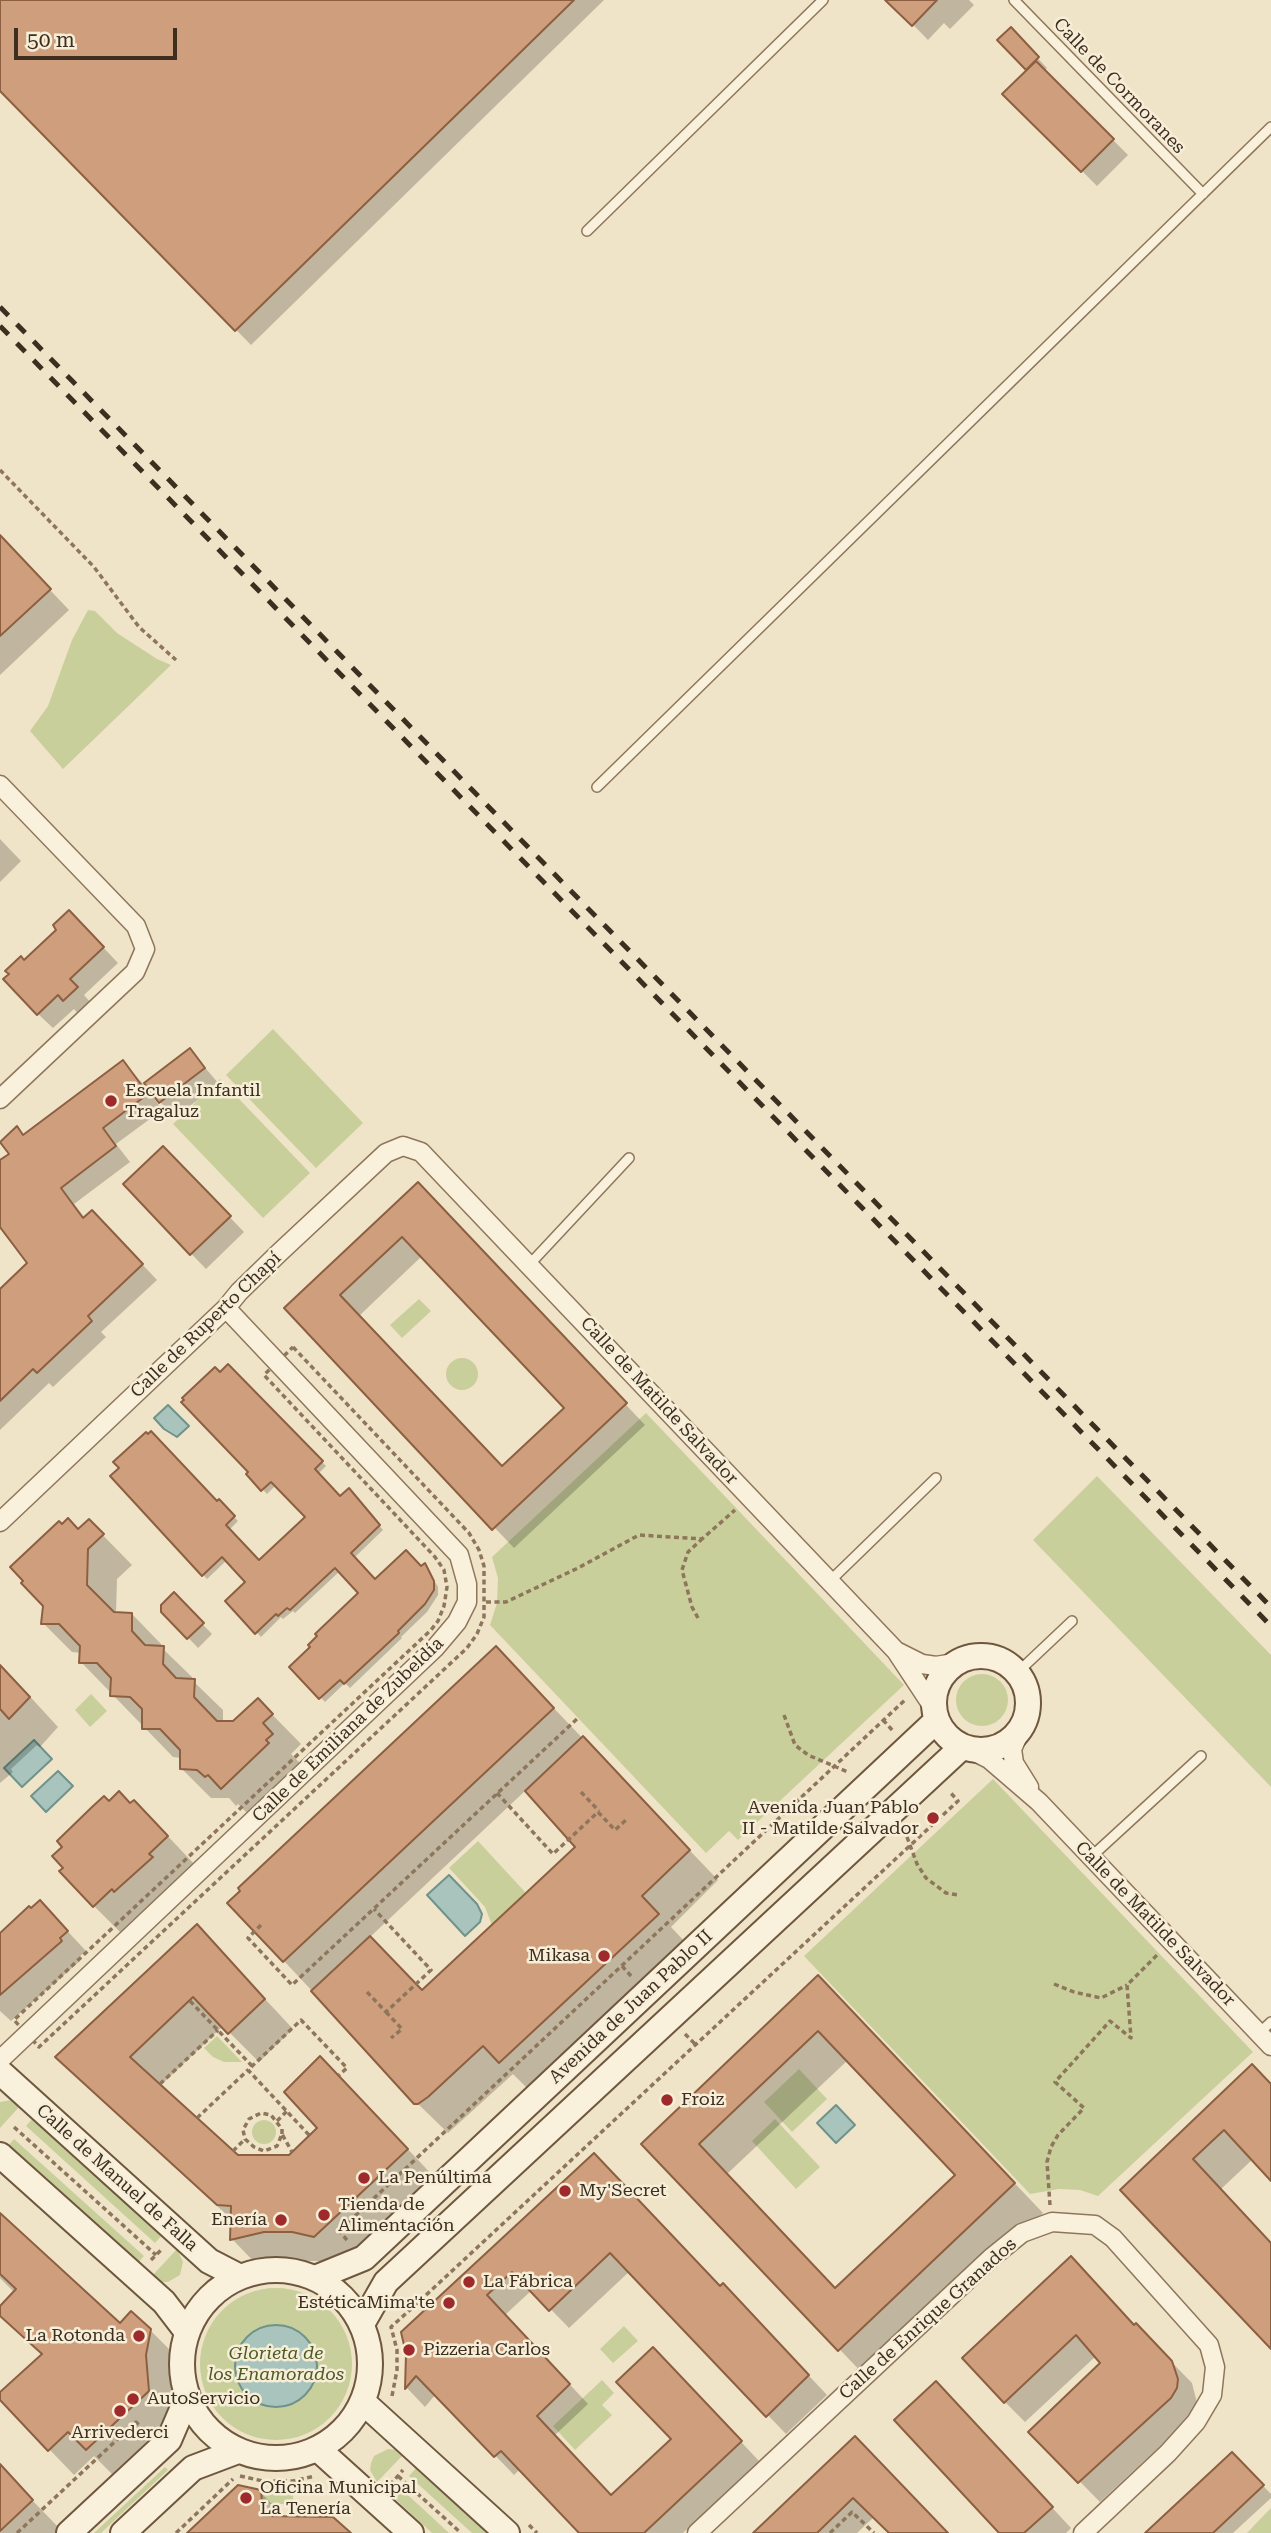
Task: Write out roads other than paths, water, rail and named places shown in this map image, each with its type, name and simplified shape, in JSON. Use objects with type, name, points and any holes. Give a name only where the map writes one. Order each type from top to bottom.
[{"type":"street","points":[[0,785],[136,926],[145,949],[135,972],[0,1099]]},
{"type":"street","name":"Calle de Ruperto Chapí","points":[[0,1522],[386,1153],[403,1146],[421,1152]]},
{"type":"street","name":"Calle de Matilde Salvador","points":[[421,1152],[896,1651],[935,1714]]},
{"type":"street","name":"Calle de Emiliana de Zubeldía","points":[[0,2060],[435,1648],[457,1622],[467,1602],[466,1576],[459,1555],[226,1308]]},
{"type":"street","name":"Calle de Matilde Salvador","points":[[896,1651],[922,1664],[936,1667],[954,1663]]},
{"type":"street","points":[[993,1657],[1006,1662],[1018,1672],[1028,1699],[1027,1714],[1021,1729],[1012,1740],[985,1751],[966,1749],[947,1737],[935,1714],[938,1682],[954,1663],[967,1658],[993,1657]]},
{"type":"street","name":"Avenida de Juan Pablo II","points":[[315,2278],[364,2258],[872,1781],[935,1714]]},
{"type":"street","name":"Calle de Matilde Salvador","points":[[1021,1729],[1012,1749],[1014,1763],[1039,1802]]},
{"type":"street","name":"Calle de Matilde Salvador","points":[[966,1749],[989,1759],[1039,1802],[1171,1941],[1267,2034]]},
{"type":"street","name":"Avenida de Juan Pablo II","points":[[362,2324],[386,2282],[896,1808],[966,1749]]},
{"type":"street","name":"Calle de Manuel de Falla","points":[[0,2072],[209,2261],[240,2277]]},
{"type":"street","points":[[0,2155],[164,2302],[187,2332]]},
{"type":"street","name":"Calle de Enrique Granados","points":[[697,2533],[991,2258],[1023,2233],[1052,2222],[1096,2225],[1112,2238],[1209,2345],[1215,2367],[1212,2395],[1196,2422],[1168,2453],[1083,2533]]},
{"type":"street","points":[[265,2270],[289,2270],[315,2278],[333,2288],[351,2306],[362,2324],[369,2346],[370,2370],[363,2402],[338,2435],[318,2449],[290,2457],[262,2457],[238,2451],[216,2438],[198,2417],[187,2398],[182,2376],[182,2354],[187,2332],[198,2310],[217,2290],[240,2277],[265,2270]]},
{"type":"street","points":[[69,2533],[169,2440],[187,2398]]},
{"type":"street","points":[[363,2402],[517,2528]]},
{"type":"street","points":[[318,2449],[411,2533]]},
{"type":"street","points":[[123,2533],[193,2468],[238,2451]]},
{"type":"lane","points":[[587,231],[822,0]]},
{"type":"lane","name":"Calle de Cormoranes","points":[[1014,0],[1203,194]]},
{"type":"lane","points":[[597,787],[1271,127]]},
{"type":"lane","points":[[529,1265],[629,1158]]},
{"type":"lane","points":[[830,1581],[936,1478]]},
{"type":"lane","points":[[1018,1672],[1072,1621]]},
{"type":"lane","points":[[1091,1857],[1201,1756]]},
{"type":"water","points":[[168,1405],[189,1426],[177,1437],[164,1429],[154,1418]]},
{"type":"water","points":[[34,1740],[52,1759],[22,1787],[4,1768]]},
{"type":"water","points":[[58,1771],[73,1786],[46,1812],[31,1796]]},
{"type":"water","points":[[449,1875],[477,1904],[482,1914],[480,1922],[465,1936],[427,1895]]},
{"type":"water","points":[[836,2105],[855,2125],[836,2143],[817,2123]]},
{"type":"water","points":[[276,2325],[292,2328],[305,2337],[314,2350],[317,2366],[314,2382],[305,2395],[292,2404],[276,2407],[260,2404],[247,2395],[238,2382],[235,2366],[238,2350],[247,2337],[260,2328]]},
{"type":"railway","points":[[0,307],[1271,1607]]},
{"type":"railway","points":[[0,326],[1271,1626]]},
{"type":"place","name":"Escuela Infantil Tragaluz","points":[[111,1101]]},
{"type":"place","name":"Avenida Juan Pablo II - Matilde Salvador","points":[[933,1818]]},
{"type":"place","name":"Mikasa","points":[[604,1956]]},
{"type":"place","name":"Froiz","points":[[667,2100]]},
{"type":"place","name":"La Penúltima","points":[[364,2178]]},
{"type":"place","name":"My'Secret","points":[[565,2191]]},
{"type":"place","name":"Tienda de Alimentación","points":[[324,2215]]},
{"type":"place","name":"Enería","points":[[281,2220]]},
{"type":"place","name":"La Fábrica","points":[[469,2282]]},
{"type":"place","name":"EstéticaMima'te","points":[[449,2303]]},
{"type":"place","name":"La Rotonda","points":[[139,2336]]},
{"type":"place","name":"Pizzeria Carlos","points":[[409,2350]]},
{"type":"place","name":"AutoServicio","points":[[133,2399]]},
{"type":"place","name":"Arrivederci","points":[[120,2411]]},
{"type":"place","name":"Oficina Municipal La Tenería","points":[[246,2498]]},
{"type":"park label","name":"Glorieta de los Enamorados","points":[[276,2364]]}]
